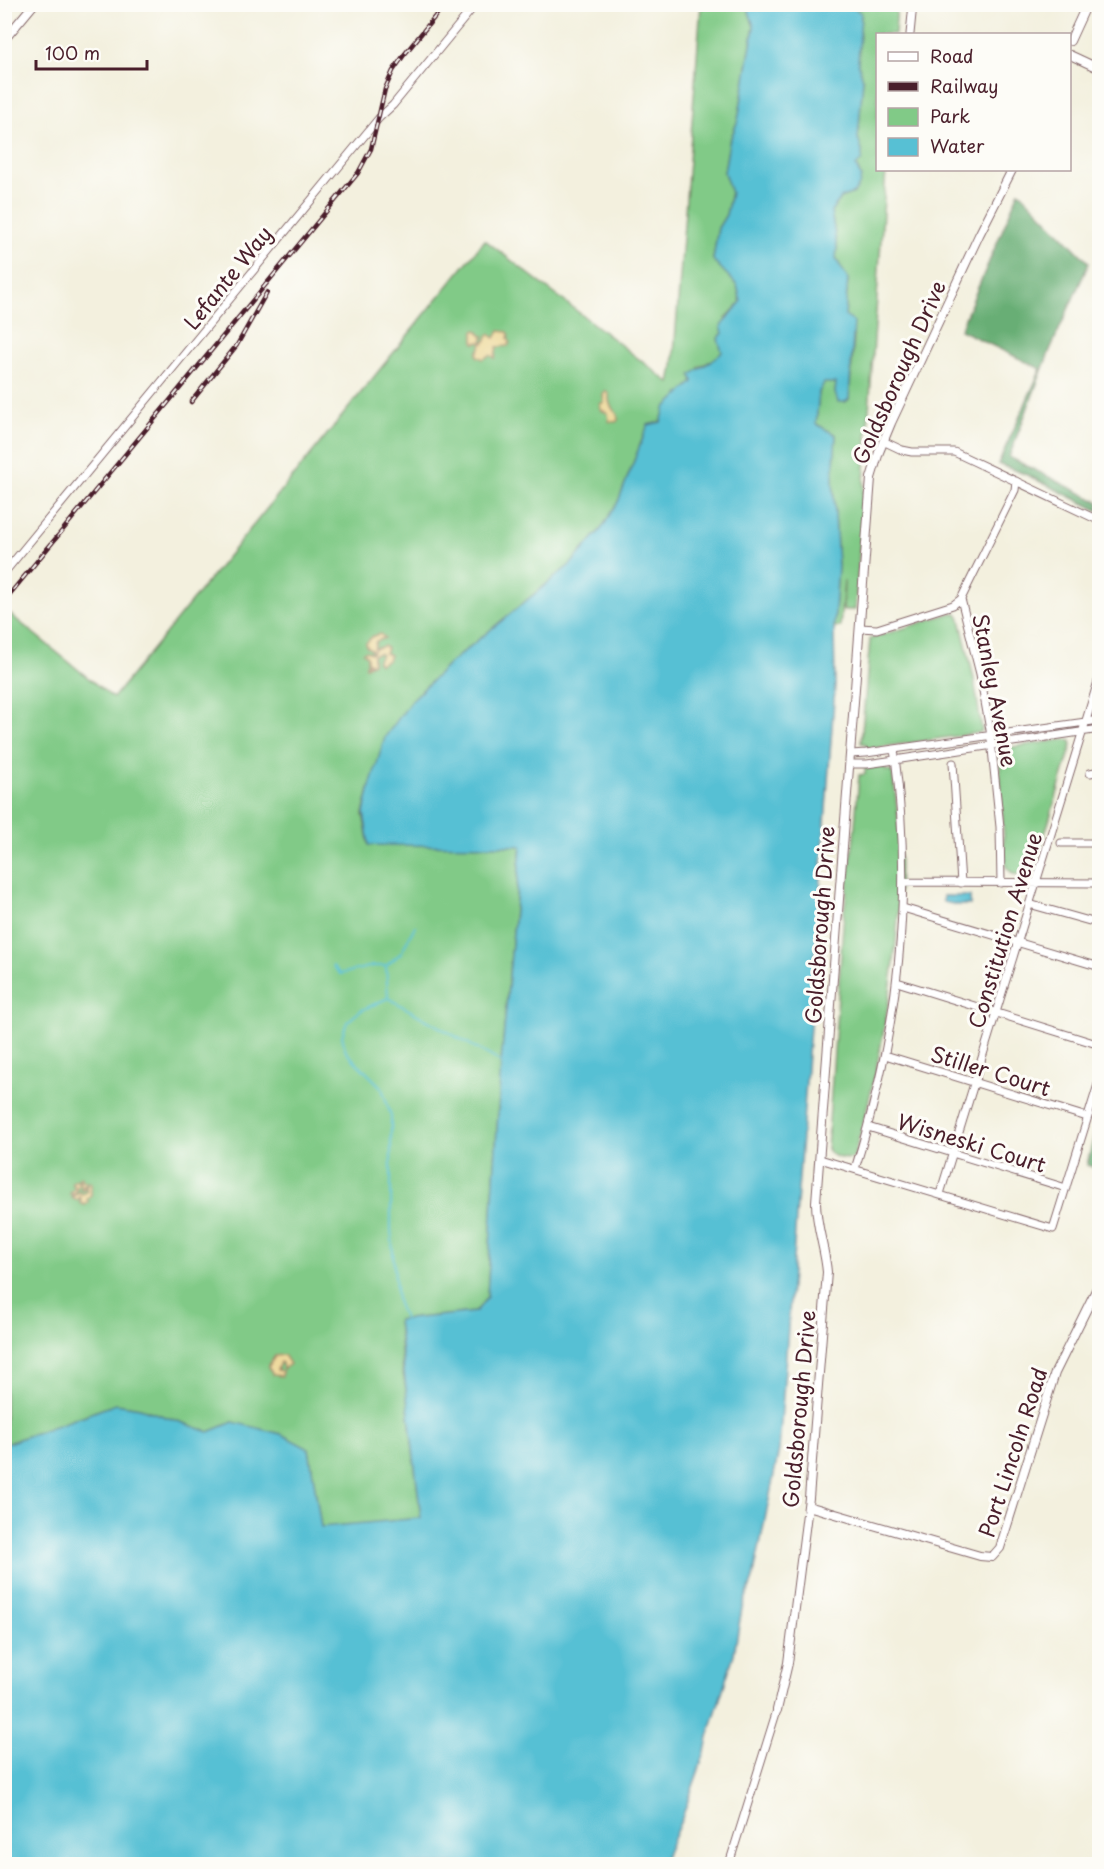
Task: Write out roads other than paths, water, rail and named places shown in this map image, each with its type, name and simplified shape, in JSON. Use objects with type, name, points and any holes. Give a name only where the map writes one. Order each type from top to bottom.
[{"type":"street","points":[[4,40],[34,4]]},
{"type":"street","name":"Lefante Way","points":[[4,573],[379,118],[393,105],[476,4]]},
{"type":"street","points":[[910,33],[913,4]]},
{"type":"street","points":[[1071,39],[1087,4]]},
{"type":"street","points":[[1071,55],[1100,69]]},
{"type":"street","name":"Goldsborough Drive","points":[[777,1710],[788,1663],[808,1506],[827,1272],[816,1215],[871,478],[883,441],[979,235],[1011,171]]},
{"type":"street","points":[[883,441],[912,452],[954,452],[1100,521]]},
{"type":"street","name":"Stanley Avenue","points":[[1001,883],[1000,828],[991,736],[980,674],[961,599],[1015,490],[1016,481]]},
{"type":"street","points":[[860,628],[877,629],[953,605],[961,599]]},
{"type":"street","name":"Constitution Avenue","points":[[939,1194],[1100,675]]},
{"type":"street","points":[[850,759],[894,749],[1100,720]]},
{"type":"street","points":[[850,759],[867,764],[1100,729]]},
{"type":"street","points":[[855,1169],[868,1127],[885,1055],[897,982],[904,882],[894,749]]},
{"type":"street","points":[[952,763],[961,883]]},
{"type":"street","points":[[1090,773],[1100,771]]},
{"type":"street","points":[[1061,843],[1100,843]]},
{"type":"street","points":[[904,882],[1100,883]]},
{"type":"street","points":[[1029,904],[1100,924]]},
{"type":"street","points":[[903,908],[1100,968]]},
{"type":"street","points":[[897,982],[1100,1045]]},
{"type":"street","name":"Stiller Court","points":[[885,1055],[1088,1117]]},
{"type":"street","points":[[820,1159],[1053,1229],[1100,1078]]},
{"type":"street","name":"Wisneski Court","points":[[868,1127],[1066,1188]]},
{"type":"street","name":"Port Lincoln Road","points":[[808,1506],[980,1556],[992,1557],[1000,1548],[1055,1372],[1100,1282]]},
{"type":"street","points":[[729,1864],[777,1710]]},
{"type":"water","points":[[747,5],[850,5],[861,13],[858,64],[863,79],[858,138],[862,160],[856,166],[861,177],[859,186],[854,193],[842,197],[831,211],[837,247],[836,259],[848,279],[845,316],[854,322],[849,399],[845,402],[838,402],[835,393],[836,383],[824,383],[819,392],[816,424],[836,435],[833,479],[838,566],[834,627],[835,686],[779,1450],[753,1579],[742,1608],[734,1654],[705,1752],[682,1818],[662,1864],[5,1864],[5,1444],[116,1404],[140,1408],[209,1432],[233,1422],[281,1434],[309,1449],[321,1527],[421,1518],[398,1320],[476,1312],[487,1297],[501,1062],[521,846],[369,845],[364,813],[385,737],[412,700],[450,663],[571,564],[602,528],[618,502],[648,425],[661,422],[665,408],[693,382],[691,375],[722,352],[718,339],[723,333],[721,326],[741,302],[737,285],[713,260],[718,228],[726,215],[731,193],[724,172],[729,143],[738,120],[754,27]]},
{"type":"water","points":[[943,896],[970,896],[970,905],[943,902]]},
{"type":"waterway","points":[[388,997],[386,966],[401,953],[415,926]]},
{"type":"waterway","points":[[333,966],[340,974],[373,966],[385,966]]},
{"type":"waterway","points":[[404,1319],[397,1301],[391,1229],[391,1116],[382,1088],[346,1052],[342,1036],[347,1022],[360,1011],[388,998],[501,1062]]},
{"type":"railway","points":[[4,601],[358,173],[371,149],[385,89],[393,71],[445,4]]},
{"type":"railway","points":[[191,402],[237,345],[267,292]]}]
